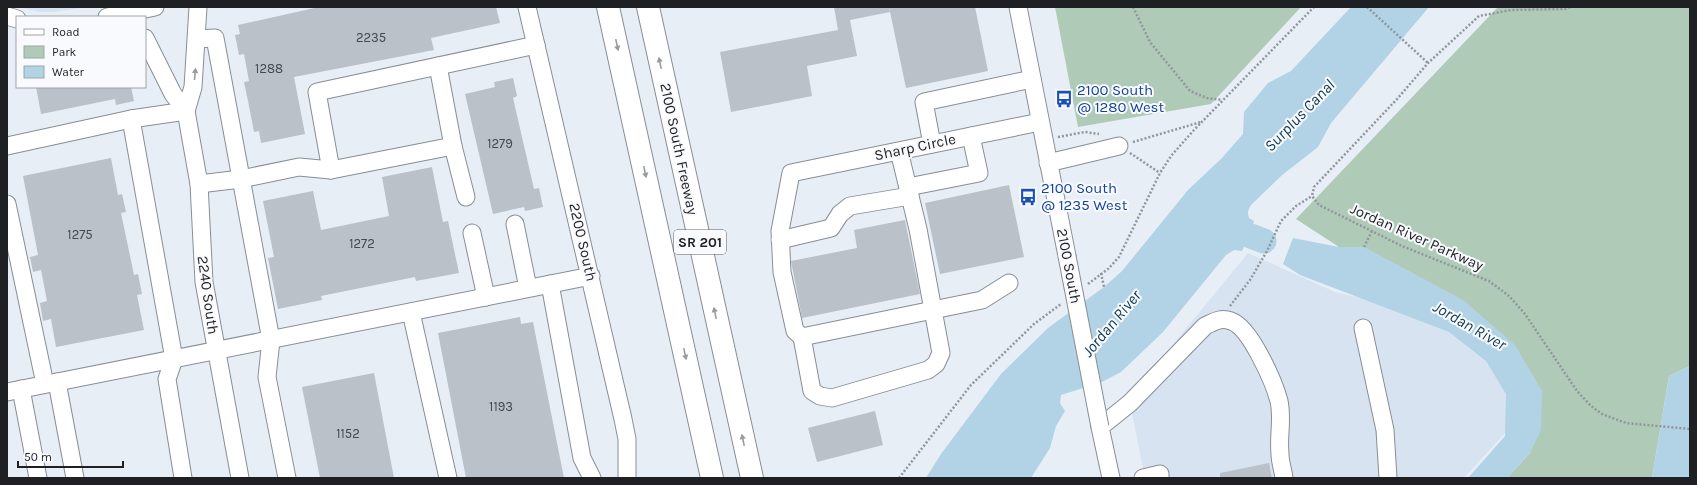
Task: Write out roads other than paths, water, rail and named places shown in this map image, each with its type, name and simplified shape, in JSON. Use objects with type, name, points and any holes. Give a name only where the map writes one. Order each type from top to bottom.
[{"type":"highway","name":"SR 201","points":[[608,7],[712,478]]},
{"type":"highway","name":"2100 South Freeway","points":[[648,7],[752,478]]},
{"type":"highway","points":[[696,478],[701,428]]},
{"type":"street","points":[[116,16],[133,14],[155,7]]},
{"type":"street","name":"2240 South","points":[[186,112],[193,87],[198,39],[198,7]]},
{"type":"street","name":"2200 South","points":[[527,7],[591,276],[627,439],[627,478]]},
{"type":"street","name":"2100 South","points":[[1018,7],[1111,478]]},
{"type":"street","points":[[198,39],[216,38],[271,340],[267,376],[287,478]]},
{"type":"street","name":"2240 South","points":[[146,40],[173,94],[186,112],[199,184],[204,282],[240,478]]},
{"type":"street","points":[[331,170],[317,92],[536,45]]},
{"type":"street","points":[[438,66],[453,146],[466,196]]},
{"type":"street","points":[[932,144],[924,102],[1032,79]]},
{"type":"street","points":[[7,146],[131,120],[186,112]]},
{"type":"street","points":[[131,120],[174,359],[167,378],[183,478]]},
{"type":"street","name":"Sharp Circle","points":[[780,240],[780,231],[791,173],[1040,122]]},
{"type":"street","points":[[899,151],[909,192],[918,229],[941,353],[936,364],[928,370],[832,398],[820,396],[812,391],[802,337],[795,331],[782,272],[780,240],[831,228],[840,214],[850,206],[909,192],[979,173],[971,136]]},
{"type":"street","points":[[199,184],[241,179],[299,167],[331,170],[453,146]]},
{"type":"street","points":[[1048,163],[1118,146]]},
{"type":"street","points":[[7,204],[75,478]]},
{"type":"street","points":[[515,224],[528,288]]},
{"type":"street","points":[[472,233],[486,297]]},
{"type":"street","points":[[38,478],[11,390],[217,351],[591,276]]},
{"type":"street","points":[[802,337],[982,300],[1009,283]]},
{"type":"street","points":[[550,284],[582,458],[592,478]]},
{"type":"street","points":[[411,312],[448,478]]},
{"type":"street","points":[[1100,427],[1130,403],[1205,326],[1220,319],[1232,321],[1247,336],[1263,358],[1279,401],[1281,430],[1280,453],[1284,478]]},
{"type":"street","points":[[1363,328],[1384,430],[1388,478]]},
{"type":"street","points":[[1143,478],[1160,474],[1160,478]]},
{"type":"water","name":"Surplus Canal","points":[[1351,7],[1429,7],[1331,123],[1318,147],[1281,176],[1251,205],[1248,215],[1249,218],[1254,221],[1242,251],[1234,250],[1226,255],[1163,332],[1121,372],[1102,382],[1061,395],[1060,403],[1065,411],[1056,426],[1050,448],[1031,478],[926,478],[941,454],[1001,374],[1048,328],[1104,287],[1122,271],[1188,190],[1222,158],[1243,134],[1244,112],[1268,83],[1291,71]]},
{"type":"water","points":[[1293,238],[1339,247],[1364,247],[1463,300],[1515,345],[1542,391],[1541,430],[1530,453],[1507,478],[1468,478],[1505,436],[1506,394],[1486,361],[1449,332],[1300,275],[1283,264]]},
{"type":"water","points":[[1690,366],[1690,478],[1652,478],[1669,376]]},
{"type":"waterway","name":"Jordan River","points":[[1215,227],[1248,235],[1264,241]]},
{"type":"place","name":"2100 South @ 1280 West","points":[[1064,99]]},
{"type":"place","name":"2100 South @ 1235 West","points":[[1028,197]]}]
